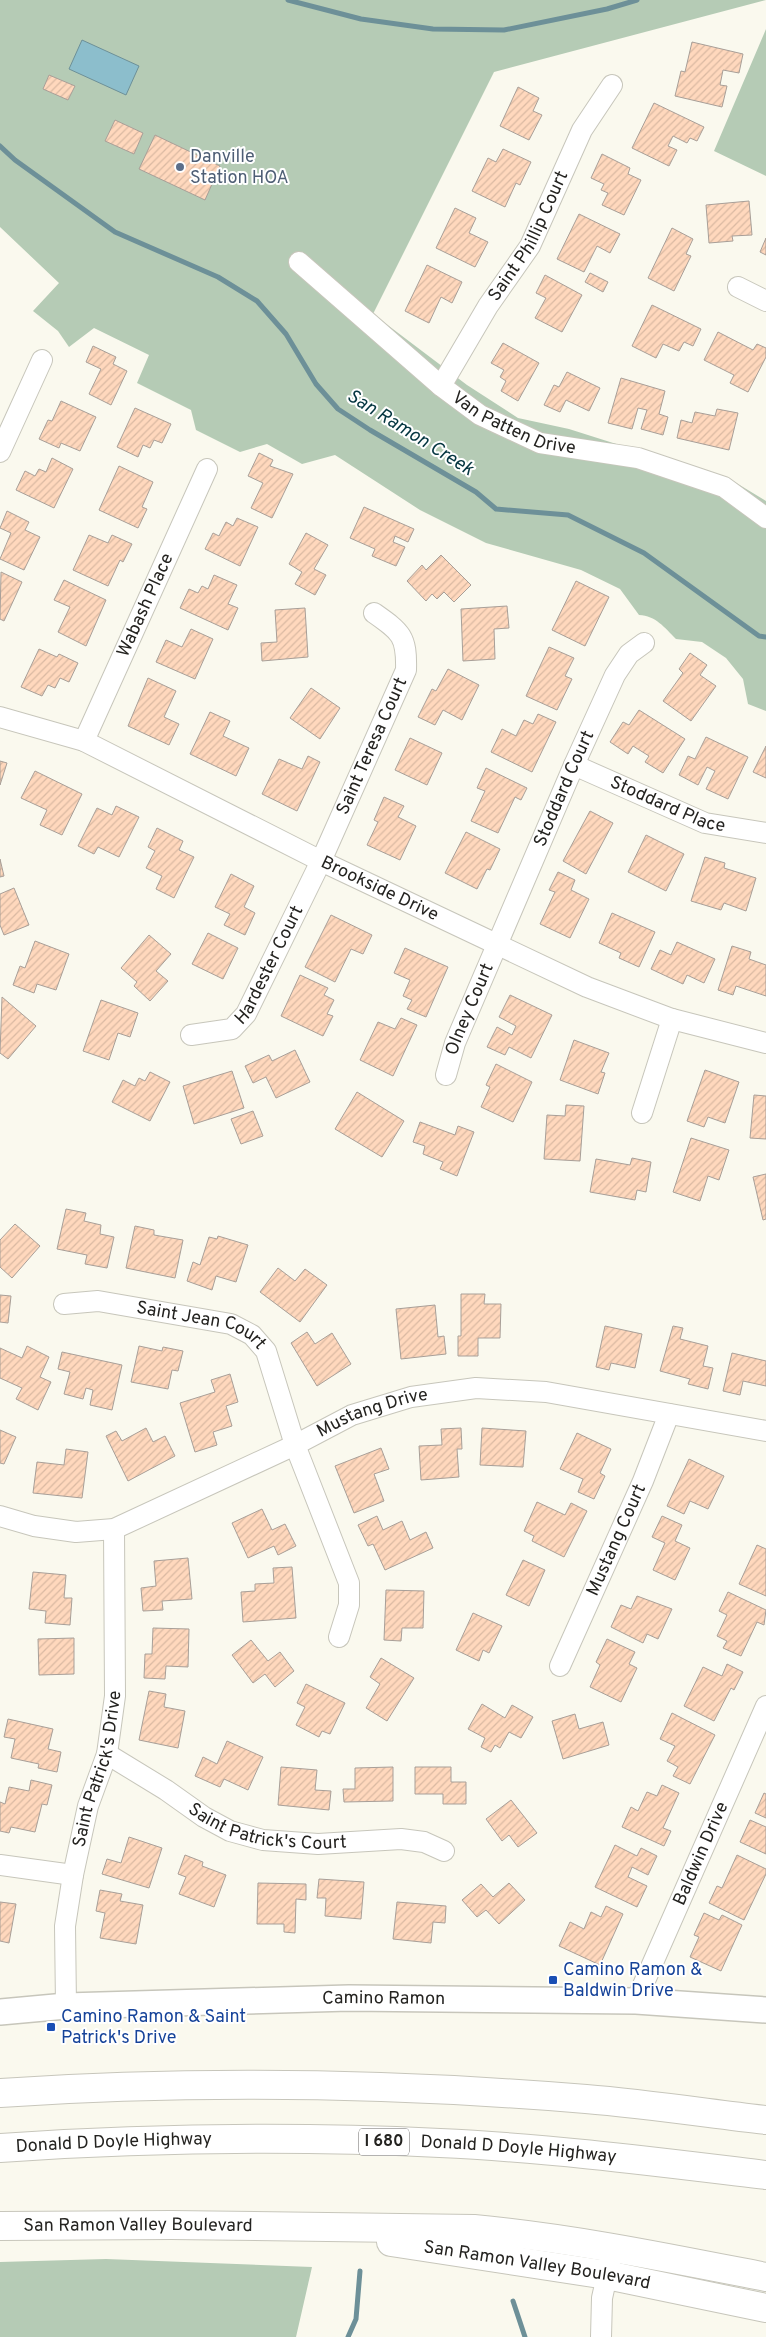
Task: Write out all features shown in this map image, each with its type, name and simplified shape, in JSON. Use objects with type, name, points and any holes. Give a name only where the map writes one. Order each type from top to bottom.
[{"type":"main road","points":[[0,2093],[154,2085],[300,2084],[445,2089],[588,2099],[766,2120]]},
{"type":"main road","name":"Donald D Doyle Highway","points":[[0,2148],[161,2140],[302,2139],[440,2143],[579,2154],[766,2175]]},
{"type":"main road","name":"San Ramon Valley Boulevard","points":[[0,2226],[170,2225],[474,2229],[522,2233],[766,2277]]},
{"type":"main road","name":"San Ramon Valley Boulevard","points":[[306,2228],[607,2275],[766,2308]]},
{"type":"street","name":"Saint Phillip Court","points":[[440,386],[488,306],[530,246],[582,130],[612,85]]},
{"type":"street","name":"Van Patten Drive","points":[[299,262],[440,386],[480,415],[540,443],[638,458],[724,487],[766,518]]},
{"type":"street","points":[[738,287],[766,301]]},
{"type":"street","points":[[0,452],[42,360]]},
{"type":"street","name":"Wabash Place","points":[[84,741],[207,470]]},
{"type":"street","name":"Saint Teresa Court","points":[[321,861],[406,670],[406,646],[396,628],[374,613]]},
{"type":"street","name":"Stoddard Court","points":[[496,944],[615,674],[629,654],[644,643]]},
{"type":"street","name":"Brookside Drive","points":[[0,717],[84,741],[321,861],[587,987],[672,1019],[766,1043]]},
{"type":"street","name":"Stoddard Place","points":[[574,765],[705,823],[766,833]]},
{"type":"street","name":"Hardester Court","points":[[191,1035],[232,1029],[246,1014],[321,861]]},
{"type":"street","name":"Olney Court","points":[[446,1075],[455,1043],[496,944]]},
{"type":"street","points":[[642,1113],[672,1019]]},
{"type":"street","name":"Saint Jean Court","points":[[64,1304],[98,1301],[231,1324],[252,1335],[266,1351],[295,1445],[349,1583],[349,1605],[339,1637]]},
{"type":"street","name":"Mustang Drive","points":[[0,1516],[34,1526],[68,1531],[114,1529],[295,1445],[352,1415],[411,1397],[476,1388],[546,1392],[766,1431]]},
{"type":"street","name":"Mustang Court","points":[[560,1666],[643,1481],[669,1414]]},
{"type":"street","name":"Saint Patrick's Drive","points":[[66,2006],[65,1926],[73,1875],[88,1806],[106,1754],[116,1696],[114,1529]]},
{"type":"street","name":"Baldwin Drive","points":[[636,2001],[766,1706]]},
{"type":"street","name":"Saint Patrick's Court","points":[[106,1754],[166,1790],[204,1817],[230,1831],[263,1840],[318,1844],[401,1839],[424,1842],[444,1851]]},
{"type":"street","points":[[0,1865],[73,1875]]},
{"type":"street","name":"Camino Ramon","points":[[0,2012],[66,2006],[349,1998],[636,2001],[766,2010]]},
{"type":"street","points":[[601,2337],[602,2298],[613,2248]]},
{"type":"green space","points":[[0,0],[766,0],[494,72],[373,314],[467,385],[518,418],[569,429],[733,481],[766,501],[766,711],[748,704],[743,679],[726,658],[702,642],[676,639],[664,626],[655,620],[639,615],[620,589],[581,570],[486,543],[420,510],[335,455],[302,464],[267,444],[240,452],[196,430],[191,410],[137,383],[149,355],[94,328],[69,347],[58,331],[33,311],[59,283],[0,227]]},
{"type":"green space","points":[[766,29],[766,176],[714,151]]},
{"type":"green space","points":[[106,2259],[312,2267],[296,2337],[0,2337],[0,2262]]},
{"type":"water","points":[[82,40],[139,66],[126,95],[69,69]]},
{"type":"building","points":[[692,42],[743,54],[739,73],[723,70],[720,85],[727,86],[722,107],[675,96],[681,71],[685,72]]},
{"type":"building","points":[[49,75],[75,86],[68,100],[43,89]]},
{"type":"building","points":[[518,87],[539,98],[533,111],[542,115],[529,140],[500,126]]},
{"type":"building","points":[[654,103],[704,127],[697,141],[690,138],[687,143],[673,136],[668,146],[677,150],[669,166],[632,148]]},
{"type":"building","points":[[115,120],[143,133],[134,154],[105,141]]},
{"type":"building","name":"Danville Station HOA","points":[[155,135],[220,166],[205,200],[139,169]]},
{"type":"building","points":[[503,149],[531,162],[520,185],[516,183],[505,207],[472,191],[488,158],[496,162]]},
{"type":"building","points":[[602,154],[630,168],[628,174],[641,180],[624,215],[602,205],[608,193],[601,190],[604,184],[591,178]]},
{"type":"building","points":[[749,201],[752,235],[732,236],[733,241],[709,243],[706,205]]},
{"type":"building","points":[[455,208],[476,218],[469,233],[488,242],[475,267],[436,248]]},
{"type":"building","points":[[579,214],[620,234],[610,253],[597,246],[584,272],[557,259]]},
{"type":"building","points":[[672,228],[693,239],[686,254],[691,256],[674,291],[648,278]]},
{"type":"building","points":[[766,238],[766,255],[760,252]]},
{"type":"building","points":[[427,265],[462,282],[452,303],[441,297],[429,323],[405,311]]},
{"type":"building","points":[[590,273],[608,282],[603,292],[585,282]]},
{"type":"building","points":[[545,275],[582,295],[562,332],[535,318],[546,298],[536,293]]},
{"type":"building","points":[[652,305],[701,329],[693,346],[684,342],[679,351],[663,344],[656,358],[632,346]]},
{"type":"building","points":[[718,332],[753,350],[757,344],[766,348],[766,357],[748,392],[730,383],[734,375],[704,360]]},
{"type":"building","points":[[503,343],[539,363],[518,401],[501,391],[506,381],[500,377],[504,370],[491,363]]},
{"type":"building","points":[[93,346],[116,357],[113,364],[127,371],[111,405],[89,394],[101,369],[86,362]]},
{"type":"building","points":[[567,372],[600,388],[589,411],[566,400],[560,412],[544,405],[554,385],[559,387]]},
{"type":"building","points":[[621,378],[665,391],[659,414],[668,417],[663,435],[641,429],[647,410],[638,408],[632,429],[608,423]]},
{"type":"building","points":[[61,401],[96,417],[80,451],[61,443],[59,448],[39,439],[48,420],[52,421]]},
{"type":"building","points":[[135,408],[171,424],[162,443],[154,440],[150,448],[143,445],[138,457],[117,447]]},
{"type":"building","points":[[717,409],[738,413],[729,450],[677,438],[681,420],[692,423],[695,412],[715,416]]},
{"type":"building","points":[[259,453],[273,460],[270,466],[293,474],[272,518],[251,508],[263,483],[248,476]]},
{"type":"building","points":[[52,458],[73,469],[54,508],[16,490],[25,471],[35,476],[39,469],[46,472]]},
{"type":"building","points":[[119,466],[153,482],[142,507],[147,509],[138,528],[99,510]]},
{"type":"building","points":[[364,507],[414,529],[408,542],[395,536],[393,542],[405,547],[396,566],[372,556],[375,549],[350,538]]},
{"type":"building","points":[[7,511],[29,522],[25,530],[40,537],[24,570],[0,559],[11,533],[0,528]]},
{"type":"building","points":[[237,518],[258,527],[240,566],[205,549],[213,533],[219,536],[226,522],[233,526]]},
{"type":"building","points":[[306,533],[328,545],[314,569],[326,575],[315,595],[295,584],[302,572],[289,564]]},
{"type":"building","points":[[89,535],[108,543],[112,535],[132,544],[123,562],[120,560],[108,586],[73,570]]},
{"type":"building","points":[[441,555],[471,585],[454,602],[444,592],[437,599],[432,594],[426,601],[407,581],[422,565],[426,570]]},
{"type":"building","points":[[1,572],[22,582],[4,621],[0,619]]},
{"type":"building","points":[[214,575],[237,585],[228,604],[238,608],[228,630],[180,608],[189,589],[198,593],[202,586],[208,589]]},
{"type":"building","points":[[64,580],[106,600],[86,646],[58,632],[70,607],[54,600]]},
{"type":"building","points":[[576,581],[609,597],[585,646],[552,630]]},
{"type":"building","points":[[507,606],[509,628],[494,629],[495,659],[463,661],[461,609]]},
{"type":"building","points":[[305,608],[308,657],[262,661],[261,643],[277,642],[275,610]]},
{"type":"building","points":[[191,629],[213,639],[195,679],[156,662],[166,640],[182,647]]},
{"type":"building","points":[[549,647],[574,658],[565,676],[572,679],[557,710],[526,696]]},
{"type":"building","points":[[39,649],[57,657],[59,654],[78,663],[69,682],[60,678],[55,688],[48,685],[42,696],[21,687]]},
{"type":"building","points":[[690,653],[707,665],[700,675],[716,686],[691,721],[663,701],[683,673],[679,669]]},
{"type":"building","points":[[448,669],[479,685],[462,720],[443,710],[435,725],[418,717],[432,689],[436,691]]},
{"type":"building","points":[[148,678],[176,691],[164,717],[179,724],[169,745],[128,726]]},
{"type":"building","points":[[311,688],[340,708],[320,739],[290,718]]},
{"type":"building","points":[[639,710],[685,739],[663,773],[645,762],[649,756],[633,746],[628,754],[610,742],[623,722],[629,725]]},
{"type":"building","points":[[210,712],[230,721],[223,736],[249,748],[236,776],[190,754]]},
{"type":"building","points":[[538,714],[556,722],[532,772],[491,752],[502,729],[516,736],[524,720],[533,724]]},
{"type":"building","points":[[706,737],[748,757],[728,799],[706,789],[715,771],[707,767],[698,785],[679,775],[688,756],[695,759]]},
{"type":"building","points":[[410,738],[442,753],[427,785],[395,770]]},
{"type":"building","points":[[766,746],[766,778],[753,772]]},
{"type":"building","points":[[308,756],[320,762],[297,811],[262,794],[279,759],[302,769]]},
{"type":"building","points":[[0,761],[7,763],[0,785]]},
{"type":"building","points":[[486,768],[527,788],[521,800],[515,797],[498,833],[471,821],[485,791],[477,788]]},
{"type":"building","points":[[35,771],[82,794],[62,835],[40,825],[47,810],[21,798]]},
{"type":"building","points":[[384,797],[404,806],[398,817],[416,826],[400,860],[367,845],[378,822],[374,820]]},
{"type":"building","points":[[116,806],[139,817],[119,857],[98,847],[94,854],[78,846],[97,808],[112,815]]},
{"type":"building","points":[[590,811],[613,823],[586,874],[563,861]]},
{"type":"building","points":[[157,828],[183,841],[179,850],[194,857],[174,898],[156,889],[162,876],[146,868],[155,851],[148,847]]},
{"type":"building","points":[[466,832],[500,849],[490,870],[487,869],[477,889],[445,873]]},
{"type":"building","points":[[646,835],[684,854],[666,891],[628,872]]},
{"type":"building","points":[[705,857],[725,863],[724,868],[756,878],[746,911],[724,903],[721,910],[691,901]]},
{"type":"building","points":[[0,859],[4,876],[0,877]]},
{"type":"building","points":[[558,872],[575,880],[571,890],[589,899],[570,938],[540,924],[555,892],[549,890]]},
{"type":"building","points":[[231,874],[254,886],[244,907],[255,913],[245,935],[224,925],[230,914],[215,907]]},
{"type":"building","points":[[14,888],[29,925],[4,935],[0,925],[0,894]]},
{"type":"building","points":[[612,913],[655,932],[639,967],[619,958],[621,953],[599,943]]},
{"type":"building","points":[[331,915],[372,935],[363,954],[351,949],[335,982],[305,967]]},
{"type":"building","points":[[208,933],[238,948],[223,979],[192,964]]},
{"type":"building","points":[[149,935],[171,954],[156,971],[168,981],[150,1001],[134,986],[137,982],[121,968]]},
{"type":"building","points":[[35,941],[69,954],[56,990],[37,984],[34,993],[13,985],[20,966],[25,968]]},
{"type":"building","points":[[677,942],[715,959],[704,983],[687,975],[683,984],[651,969],[660,950],[671,955]]},
{"type":"building","points":[[732,946],[751,952],[749,959],[766,965],[766,996],[736,986],[733,995],[718,990]]},
{"type":"building","points":[[405,948],[448,967],[426,1017],[407,1009],[412,1000],[403,996],[410,980],[394,973]]},
{"type":"building","points":[[300,975],[328,988],[324,995],[334,1000],[327,1014],[333,1016],[323,1036],[281,1016]]},
{"type":"building","points":[[510,995],[552,1015],[531,1058],[509,1047],[505,1055],[487,1047],[497,1027],[512,1035],[516,1026],[499,1017]]},
{"type":"building","points":[[2,997],[36,1026],[8,1059],[0,1053]]},
{"type":"building","points":[[101,1000],[138,1013],[130,1037],[118,1033],[109,1060],[83,1051]]},
{"type":"building","points":[[401,1018],[417,1025],[393,1076],[360,1060],[378,1022],[395,1029]]},
{"type":"building","points":[[574,1040],[609,1053],[601,1072],[605,1073],[598,1094],[560,1080]]},
{"type":"building","points":[[295,1050],[310,1082],[276,1098],[266,1077],[253,1083],[245,1066],[269,1055],[272,1061]]},
{"type":"building","points":[[496,1064],[532,1082],[513,1122],[481,1107],[490,1087],[486,1085]]},
{"type":"building","points":[[705,1070],[739,1082],[725,1123],[708,1117],[704,1127],[687,1121]]},
{"type":"building","points":[[232,1071],[244,1108],[194,1124],[183,1086]]},
{"type":"building","points":[[150,1072],[170,1082],[150,1121],[112,1102],[123,1080],[135,1086],[139,1078],[145,1081]]},
{"type":"building","points":[[357,1092],[404,1121],[382,1157],[335,1129]]},
{"type":"building","points":[[754,1095],[766,1096],[766,1139],[750,1138]]},
{"type":"building","points":[[566,1105],[584,1106],[580,1161],[544,1159],[547,1115],[565,1116]]},
{"type":"building","points":[[253,1111],[263,1136],[241,1144],[231,1119]]},
{"type":"building","points":[[420,1122],[455,1135],[458,1126],[474,1132],[457,1176],[440,1169],[443,1162],[423,1154],[425,1146],[413,1142]]},
{"type":"building","points":[[691,1138],[729,1150],[719,1180],[708,1176],[700,1201],[673,1192]]},
{"type":"building","points":[[632,1158],[651,1162],[646,1192],[637,1190],[635,1200],[590,1192],[596,1159],[630,1165]]},
{"type":"building","points":[[766,1174],[766,1219],[763,1220],[753,1177]]},
{"type":"building","points":[[66,1209],[86,1213],[84,1221],[101,1225],[100,1234],[114,1237],[107,1268],[85,1264],[87,1255],[57,1249]]},
{"type":"building","points":[[15,1224],[40,1246],[12,1278],[0,1267],[0,1240]]},
{"type":"building","points":[[135,1226],[154,1230],[154,1235],[183,1240],[175,1278],[126,1268]]},
{"type":"building","points":[[218,1236],[248,1245],[236,1282],[216,1276],[212,1290],[187,1281],[193,1262],[200,1265],[209,1237],[217,1239]]},
{"type":"building","points":[[278,1268],[295,1281],[305,1269],[327,1285],[300,1322],[260,1292]]},
{"type":"building","points":[[461,1294],[485,1294],[484,1304],[501,1304],[500,1338],[478,1338],[478,1356],[458,1356],[458,1336],[461,1336]]},
{"type":"building","points":[[0,1295],[11,1296],[8,1323],[0,1322]]},
{"type":"building","points":[[435,1305],[438,1337],[444,1336],[446,1354],[401,1359],[396,1309]]},
{"type":"building","points":[[605,1326],[642,1334],[635,1368],[611,1363],[609,1370],[596,1367]]},
{"type":"building","points":[[673,1326],[683,1328],[680,1339],[708,1346],[703,1366],[713,1368],[708,1389],[688,1384],[690,1379],[660,1371]]},
{"type":"building","points":[[307,1332],[315,1344],[332,1333],[351,1364],[317,1386],[291,1343]]},
{"type":"building","points":[[27,1346],[49,1357],[40,1377],[51,1382],[38,1410],[16,1399],[22,1388],[0,1378],[0,1348],[22,1358]]},
{"type":"building","points":[[139,1346],[162,1351],[163,1347],[183,1351],[178,1371],[172,1370],[168,1389],[131,1382]]},
{"type":"building","points":[[62,1352],[122,1365],[112,1410],[90,1405],[93,1390],[86,1388],[83,1399],[64,1394],[70,1372],[58,1369]]},
{"type":"building","points":[[732,1353],[766,1361],[766,1386],[743,1381],[740,1395],[723,1391]]},
{"type":"building","points":[[230,1374],[238,1402],[226,1406],[232,1426],[213,1432],[217,1445],[195,1452],[180,1403],[215,1392],[211,1380]]},
{"type":"building","points":[[146,1428],[153,1442],[165,1436],[175,1456],[128,1481],[106,1436],[116,1431],[122,1441]]},
{"type":"building","points":[[461,1428],[462,1449],[457,1449],[459,1477],[421,1480],[419,1446],[442,1445],[441,1429]]},
{"type":"building","points":[[482,1428],[526,1431],[523,1467],[480,1465]]},
{"type":"building","points":[[0,1430],[16,1437],[4,1464],[0,1463]]},
{"type":"building","points":[[577,1433],[611,1449],[600,1473],[605,1476],[594,1499],[578,1492],[583,1479],[560,1469]]},
{"type":"building","points":[[381,1448],[389,1469],[374,1474],[384,1501],[354,1513],[335,1466]]},
{"type":"building","points":[[66,1449],[88,1452],[82,1498],[33,1493],[37,1462],[64,1465]]},
{"type":"building","points":[[689,1459],[724,1476],[708,1509],[690,1501],[684,1514],[667,1506]]},
{"type":"building","points":[[537,1502],[565,1515],[571,1503],[587,1511],[564,1557],[532,1541],[534,1536],[524,1531]]},
{"type":"building","points":[[262,1509],[272,1530],[285,1524],[296,1546],[278,1555],[274,1546],[248,1558],[232,1523]]},
{"type":"building","points":[[377,1516],[383,1530],[402,1521],[410,1540],[426,1532],[433,1548],[385,1570],[373,1544],[368,1546],[358,1525]]},
{"type":"building","points":[[662,1516],[682,1525],[675,1541],[690,1548],[675,1580],[653,1570],[665,1543],[652,1537]]},
{"type":"building","points":[[757,1545],[766,1549],[766,1596],[739,1584]]},
{"type":"building","points":[[188,1558],[192,1599],[162,1601],[163,1610],[143,1611],[141,1588],[156,1586],[154,1561]]},
{"type":"building","points":[[523,1560],[545,1570],[529,1606],[506,1595]]},
{"type":"building","points":[[292,1567],[296,1618],[243,1622],[241,1592],[255,1591],[255,1584],[274,1583],[273,1568]]},
{"type":"building","points":[[33,1572],[66,1575],[64,1598],[72,1598],[70,1625],[45,1623],[46,1611],[29,1609]]},
{"type":"building","points":[[386,1590],[424,1591],[423,1628],[402,1628],[401,1641],[384,1640]]},
{"type":"building","points":[[728,1592],[766,1610],[764,1625],[757,1622],[741,1656],[723,1648],[727,1641],[717,1636],[727,1615],[719,1611]]},
{"type":"building","points":[[637,1596],[672,1609],[658,1639],[647,1634],[643,1643],[611,1627],[621,1605],[631,1609]]},
{"type":"building","points":[[473,1613],[502,1626],[489,1653],[483,1650],[479,1661],[456,1650]]},
{"type":"building","points":[[153,1628],[189,1629],[188,1667],[166,1666],[165,1679],[144,1678],[145,1654],[152,1654]]},
{"type":"building","points":[[74,1638],[74,1674],[39,1675],[38,1639]]},
{"type":"building","points":[[607,1639],[635,1652],[629,1664],[637,1668],[621,1702],[590,1687],[600,1665],[596,1662]]},
{"type":"building","points":[[251,1640],[268,1661],[280,1652],[294,1671],[275,1687],[265,1674],[253,1683],[232,1655]]},
{"type":"building","points":[[381,1658],[414,1678],[387,1721],[366,1708],[380,1684],[370,1677]]},
{"type":"building","points":[[727,1664],[743,1672],[734,1690],[731,1688],[714,1721],[684,1706],[703,1667],[722,1676]]},
{"type":"building","points":[[306,1684],[345,1703],[330,1734],[322,1731],[319,1737],[296,1725],[305,1707],[297,1703]]},
{"type":"building","points":[[149,1691],[166,1694],[164,1707],[185,1711],[178,1748],[139,1740]]},
{"type":"building","points":[[482,1704],[505,1718],[512,1705],[533,1717],[521,1738],[509,1732],[500,1748],[495,1745],[491,1752],[481,1747],[485,1738],[468,1729]]},
{"type":"building","points":[[672,1713],[715,1735],[690,1784],[673,1776],[678,1767],[667,1761],[675,1746],[660,1739]]},
{"type":"building","points":[[575,1714],[579,1729],[603,1722],[609,1745],[563,1759],[552,1721]]},
{"type":"building","points":[[8,1719],[53,1729],[48,1749],[61,1752],[57,1772],[38,1768],[39,1764],[11,1758],[15,1739],[4,1737]]},
{"type":"building","points":[[227,1741],[263,1757],[248,1790],[224,1779],[220,1787],[195,1776],[203,1757],[217,1764]]},
{"type":"building","points":[[281,1767],[317,1770],[315,1790],[331,1791],[329,1810],[278,1805]]},
{"type":"building","points":[[393,1767],[393,1801],[344,1802],[343,1789],[355,1789],[355,1768]]},
{"type":"building","points":[[415,1767],[451,1767],[451,1782],[466,1782],[466,1804],[443,1804],[443,1794],[415,1794]]},
{"type":"building","points":[[31,1780],[52,1785],[47,1805],[42,1804],[35,1832],[11,1827],[9,1833],[0,1831],[0,1802],[5,1804],[9,1787],[29,1791]]},
{"type":"building","points":[[662,1785],[679,1793],[663,1828],[671,1831],[664,1846],[622,1827],[631,1807],[638,1811],[647,1792],[657,1796]]},
{"type":"building","points":[[764,1793],[766,1794],[766,1818],[755,1813]]},
{"type":"building","points":[[511,1800],[537,1833],[518,1847],[509,1835],[502,1841],[486,1819]]},
{"type":"building","points":[[750,1820],[766,1827],[766,1854],[740,1842]]},
{"type":"building","points":[[129,1837],[162,1848],[149,1888],[102,1874],[107,1859],[121,1863]]},
{"type":"building","points":[[615,1845],[637,1856],[641,1848],[657,1856],[648,1875],[632,1867],[628,1877],[647,1886],[637,1907],[595,1887]]},
{"type":"building","points":[[185,1855],[203,1862],[202,1866],[226,1875],[214,1907],[179,1894],[186,1877],[178,1874]]},
{"type":"building","points":[[737,1855],[766,1869],[766,1874],[744,1920],[709,1903],[717,1886],[722,1888]]},
{"type":"building","points":[[319,1879],[364,1882],[361,1919],[325,1916],[326,1898],[317,1898]]},
{"type":"building","points":[[258,1883],[306,1884],[306,1900],[296,1899],[295,1933],[284,1932],[284,1924],[257,1924]]},
{"type":"building","points":[[509,1883],[525,1900],[499,1924],[486,1910],[477,1917],[462,1900],[481,1884],[493,1897]]},
{"type":"building","points":[[100,1890],[122,1894],[120,1901],[143,1905],[136,1944],[100,1938],[105,1913],[96,1911]]},
{"type":"building","points":[[0,1902],[16,1904],[9,1943],[0,1941]]},
{"type":"building","points":[[397,1902],[446,1906],[445,1923],[433,1922],[431,1943],[393,1939]]},
{"type":"building","points":[[606,1906],[623,1914],[600,1965],[559,1946],[570,1922],[584,1929],[591,1912],[601,1917]]},
{"type":"building","points":[[704,1913],[719,1920],[722,1915],[742,1925],[721,1971],[690,1957],[699,1937],[694,1935]]},
{"type":"waterway","points":[[288,0],[361,19],[433,29],[504,30],[607,9],[637,0]]},
{"type":"waterway","name":"San Ramon Creek","points":[[0,146],[15,160],[115,232],[218,277],[257,301],[286,334],[316,384],[338,409],[370,430],[476,492],[496,509],[568,515],[644,553],[759,636],[766,637]]},
{"type":"waterway","points":[[348,2337],[356,2319],[360,2271]]},
{"type":"waterway","points":[[513,2301],[525,2337]]},
{"type":"place","name":"Danville Station HOA","points":[[180,167]]},
{"type":"place","name":"Camino Ramon & Baldwin Drive","points":[[553,1980]]},
{"type":"place","name":"Camino Ramon & Saint Patrick's Drive","points":[[51,2027]]}]
